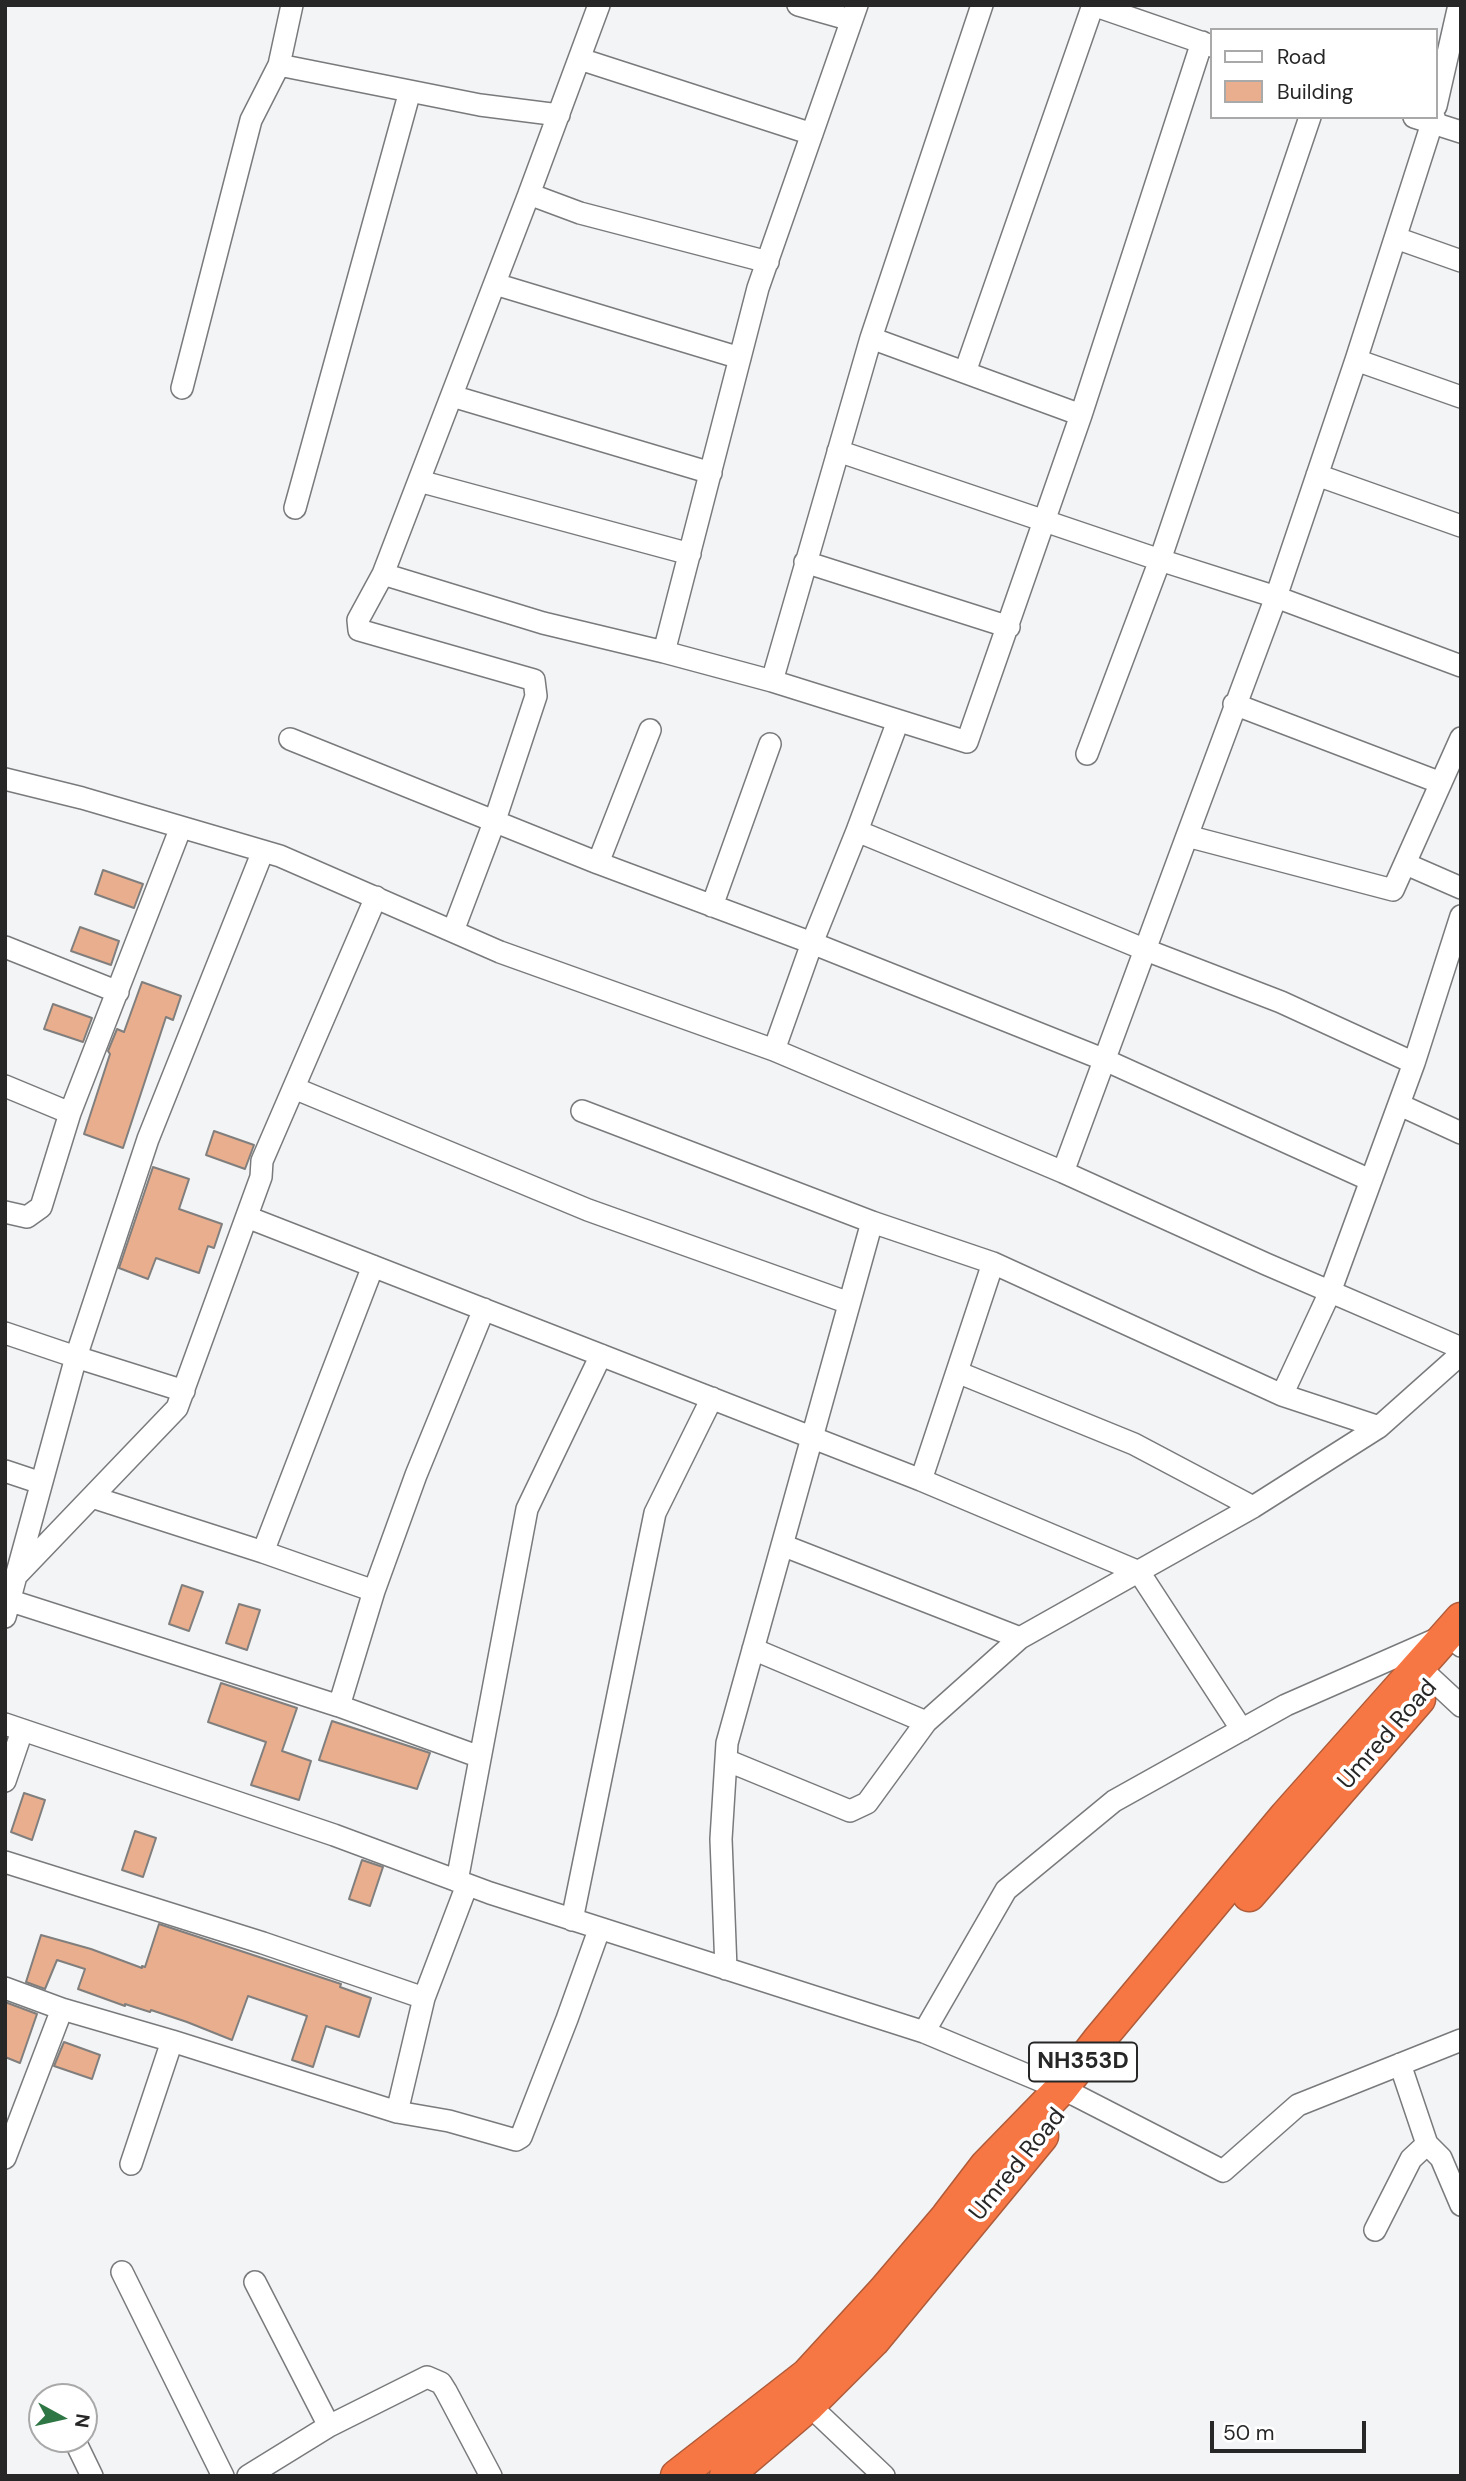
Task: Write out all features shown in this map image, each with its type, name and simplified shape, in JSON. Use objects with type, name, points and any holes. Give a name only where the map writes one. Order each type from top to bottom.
[{"type":"highway","name":"NH353D","points":[[677,2476],[807,2375],[884,2291],[986,2166],[1068,2092],[1100,2040],[1286,1816],[1427,1675],[1458,1637]]},
{"type":"highway","name":"Umred Road","points":[[726,2476],[809,2405],[873,2341],[1068,2092]]},
{"type":"street","points":[[182,388],[251,120],[279,65],[292,5]]},
{"type":"street","points":[[453,931],[495,820],[536,696],[534,680],[359,631],[358,620],[383,574],[599,5]]},
{"type":"street","points":[[664,652],[758,288],[854,13],[798,5]]},
{"type":"street","points":[[772,681],[871,338],[982,5]]},
{"type":"street","points":[[383,574],[543,623],[772,681],[967,742],[1009,627],[1207,44],[1093,5],[965,372]]},
{"type":"street","points":[[1438,84],[1460,5]]},
{"type":"street","points":[[580,58],[812,134]]},
{"type":"street","points":[[279,65],[480,105],[559,115]]},
{"type":"street","points":[[295,508],[410,91]]},
{"type":"street","points":[[1087,754],[1160,560],[1309,119]]},
{"type":"street","points":[[1063,1172],[1234,704],[1276,597],[1396,238],[1428,119]]},
{"type":"street","points":[[1435,119],[1461,132]]},
{"type":"street","points":[[529,194],[580,213],[768,262]]},
{"type":"street","points":[[1396,238],[1461,261]]},
{"type":"street","points":[[495,284],[740,359]]},
{"type":"street","points":[[871,338],[1081,415]]},
{"type":"street","points":[[1356,360],[1461,397]]},
{"type":"street","points":[[452,396],[711,473]]},
{"type":"street","points":[[838,451],[1276,597],[1461,666]]},
{"type":"street","points":[[1317,475],[1461,526]]},
{"type":"street","points":[[419,481],[690,554]]},
{"type":"street","points":[[805,562],[1009,627]]},
{"type":"street","points":[[1234,704],[1441,783]]},
{"type":"street","points":[[774,1050],[812,943],[898,721]]},
{"type":"street","points":[[598,863],[650,730]]},
{"type":"street","points":[[1187,836],[1393,890],[1461,738]]},
{"type":"street","points":[[290,739],[598,863],[812,943],[1105,1060],[1370,1180]]},
{"type":"street","points":[[712,906],[770,744]]},
{"type":"street","points":[[5,779],[280,856],[500,952],[774,1050],[1063,1172],[1329,1292],[1461,1348]]},
{"type":"street","points":[[5,1212],[27,1217],[41,1207],[70,1113],[181,827]]},
{"type":"street","points":[[857,831],[1146,950],[1281,1002],[1414,1063]]},
{"type":"street","points":[[263,850],[148,1139],[76,1357],[7,1605],[339,1706],[480,1757]]},
{"type":"street","points":[[1406,864],[1461,888]]},
{"type":"street","points":[[16,1576],[177,1408],[261,1177],[262,1161],[376,897]]},
{"type":"street","points":[[1282,1395],[1329,1292],[1400,1105],[1461,916]]},
{"type":"street","points":[[5,947],[118,992]]},
{"type":"street","points":[[5,1086],[70,1113]]},
{"type":"street","points":[[294,1088],[588,1210],[849,1303]]},
{"type":"street","points":[[1400,1105],[1461,1133]]},
{"type":"street","points":[[582,1111],[872,1222],[993,1264],[1282,1395],[1379,1427]]},
{"type":"street","points":[[247,1217],[921,1480],[1139,1572],[1242,1730]]},
{"type":"street","points":[[726,1969],[721,1839],[727,1743],[872,1222]]},
{"type":"street","points":[[921,1480],[993,1264]]},
{"type":"street","points":[[263,1552],[373,1266]]},
{"type":"street","points":[[339,1706],[374,1591],[416,1475],[484,1309]]},
{"type":"street","points":[[5,1333],[184,1391]]},
{"type":"street","points":[[726,1760],[850,1811],[867,1803],[926,1722],[1020,1638],[1253,1507],[1379,1427],[1461,1354]]},
{"type":"street","points":[[397,2112],[424,1998],[462,1883],[480,1757],[527,1509],[601,1355]]},
{"type":"street","points":[[957,1372],[1134,1444],[1253,1507]]},
{"type":"street","points":[[572,1920],[656,1513],[712,1398]]},
{"type":"street","points":[[5,1471],[41,1483]]},
{"type":"street","points":[[92,1497],[374,1591]]},
{"type":"street","points":[[782,1545],[1020,1638]]},
{"type":"street","points":[[924,2032],[1006,1889],[1114,1801],[1286,1705],[1458,1637]]},
{"type":"street","points":[[753,1649],[926,1722]]},
{"type":"street","points":[[1427,1675],[1461,1706]]},
{"type":"street","points":[[5,1781],[14,1728],[334,1835],[599,1930],[924,2032],[1068,2092],[1223,2171],[1298,2105],[1461,2040]]},
{"type":"street","points":[[5,1862],[262,1943],[424,1998]]},
{"type":"street","points":[[5,1988],[62,2009],[397,2112],[449,2122],[516,2140],[521,2137],[599,1930]]},
{"type":"street","points":[[5,2158],[62,2009]]},
{"type":"street","points":[[131,2164],[172,2041]]},
{"type":"street","points":[[1400,2064],[1427,2144],[1441,2158],[1461,2205]]},
{"type":"street","points":[[1375,2231],[1411,2159],[1427,2144]]},
{"type":"street","points":[[122,2272],[223,2476]]},
{"type":"street","points":[[255,2282],[329,2426]]},
{"type":"street","points":[[248,2476],[329,2426],[427,2377],[441,2383],[491,2476]]},
{"type":"street","points":[[809,2405],[884,2476]]},
{"type":"street","points":[[81,2453],[92,2476]]},
{"type":"building","points":[[103,870],[143,884],[134,908],[95,894]]},
{"type":"building","points":[[80,927],[119,941],[111,965],[71,951]]},
{"type":"building","points":[[142,982],[181,996],[173,1020],[166,1017],[123,1148],[84,1134],[110,1054],[108,1051],[117,1029],[124,1032]]},
{"type":"building","points":[[53,1004],[92,1018],[83,1042],[44,1029]]},
{"type":"building","points":[[214,1131],[254,1145],[245,1169],[206,1155]]},
{"type":"building","points":[[153,1167],[189,1179],[179,1209],[222,1224],[214,1248],[208,1246],[199,1273],[156,1258],[148,1279],[119,1268]]},
{"type":"building","points":[[182,1585],[203,1592],[189,1631],[169,1624]]},
{"type":"building","points":[[239,1604],[260,1610],[247,1650],[226,1643]]},
{"type":"building","points":[[221,1683],[297,1708],[282,1751],[311,1761],[299,1800],[251,1785],[266,1742],[208,1722]]},
{"type":"building","points":[[332,1721],[430,1753],[417,1789],[319,1760]]},
{"type":"building","points":[[24,1793],[45,1800],[32,1840],[11,1832]]},
{"type":"building","points":[[135,1831],[156,1838],[143,1877],[122,1870]]},
{"type":"building","points":[[362,1860],[383,1867],[370,1906],[349,1899]]},
{"type":"building","points":[[159,1924],[341,1984],[340,1987],[371,1998],[359,2037],[326,2026],[313,2067],[292,2060],[307,2016],[248,1996],[232,2040],[151,2010],[150,2012],[125,2006],[78,1989],[85,1969],[57,1960],[45,1989],[26,1982],[41,1935],[91,1949],[142,1968],[145,1967]]},
{"type":"building","points":[[5,2002],[37,2014],[20,2063],[5,2057]]},
{"type":"building","points":[[64,2042],[100,2055],[92,2079],[54,2066]]}]
